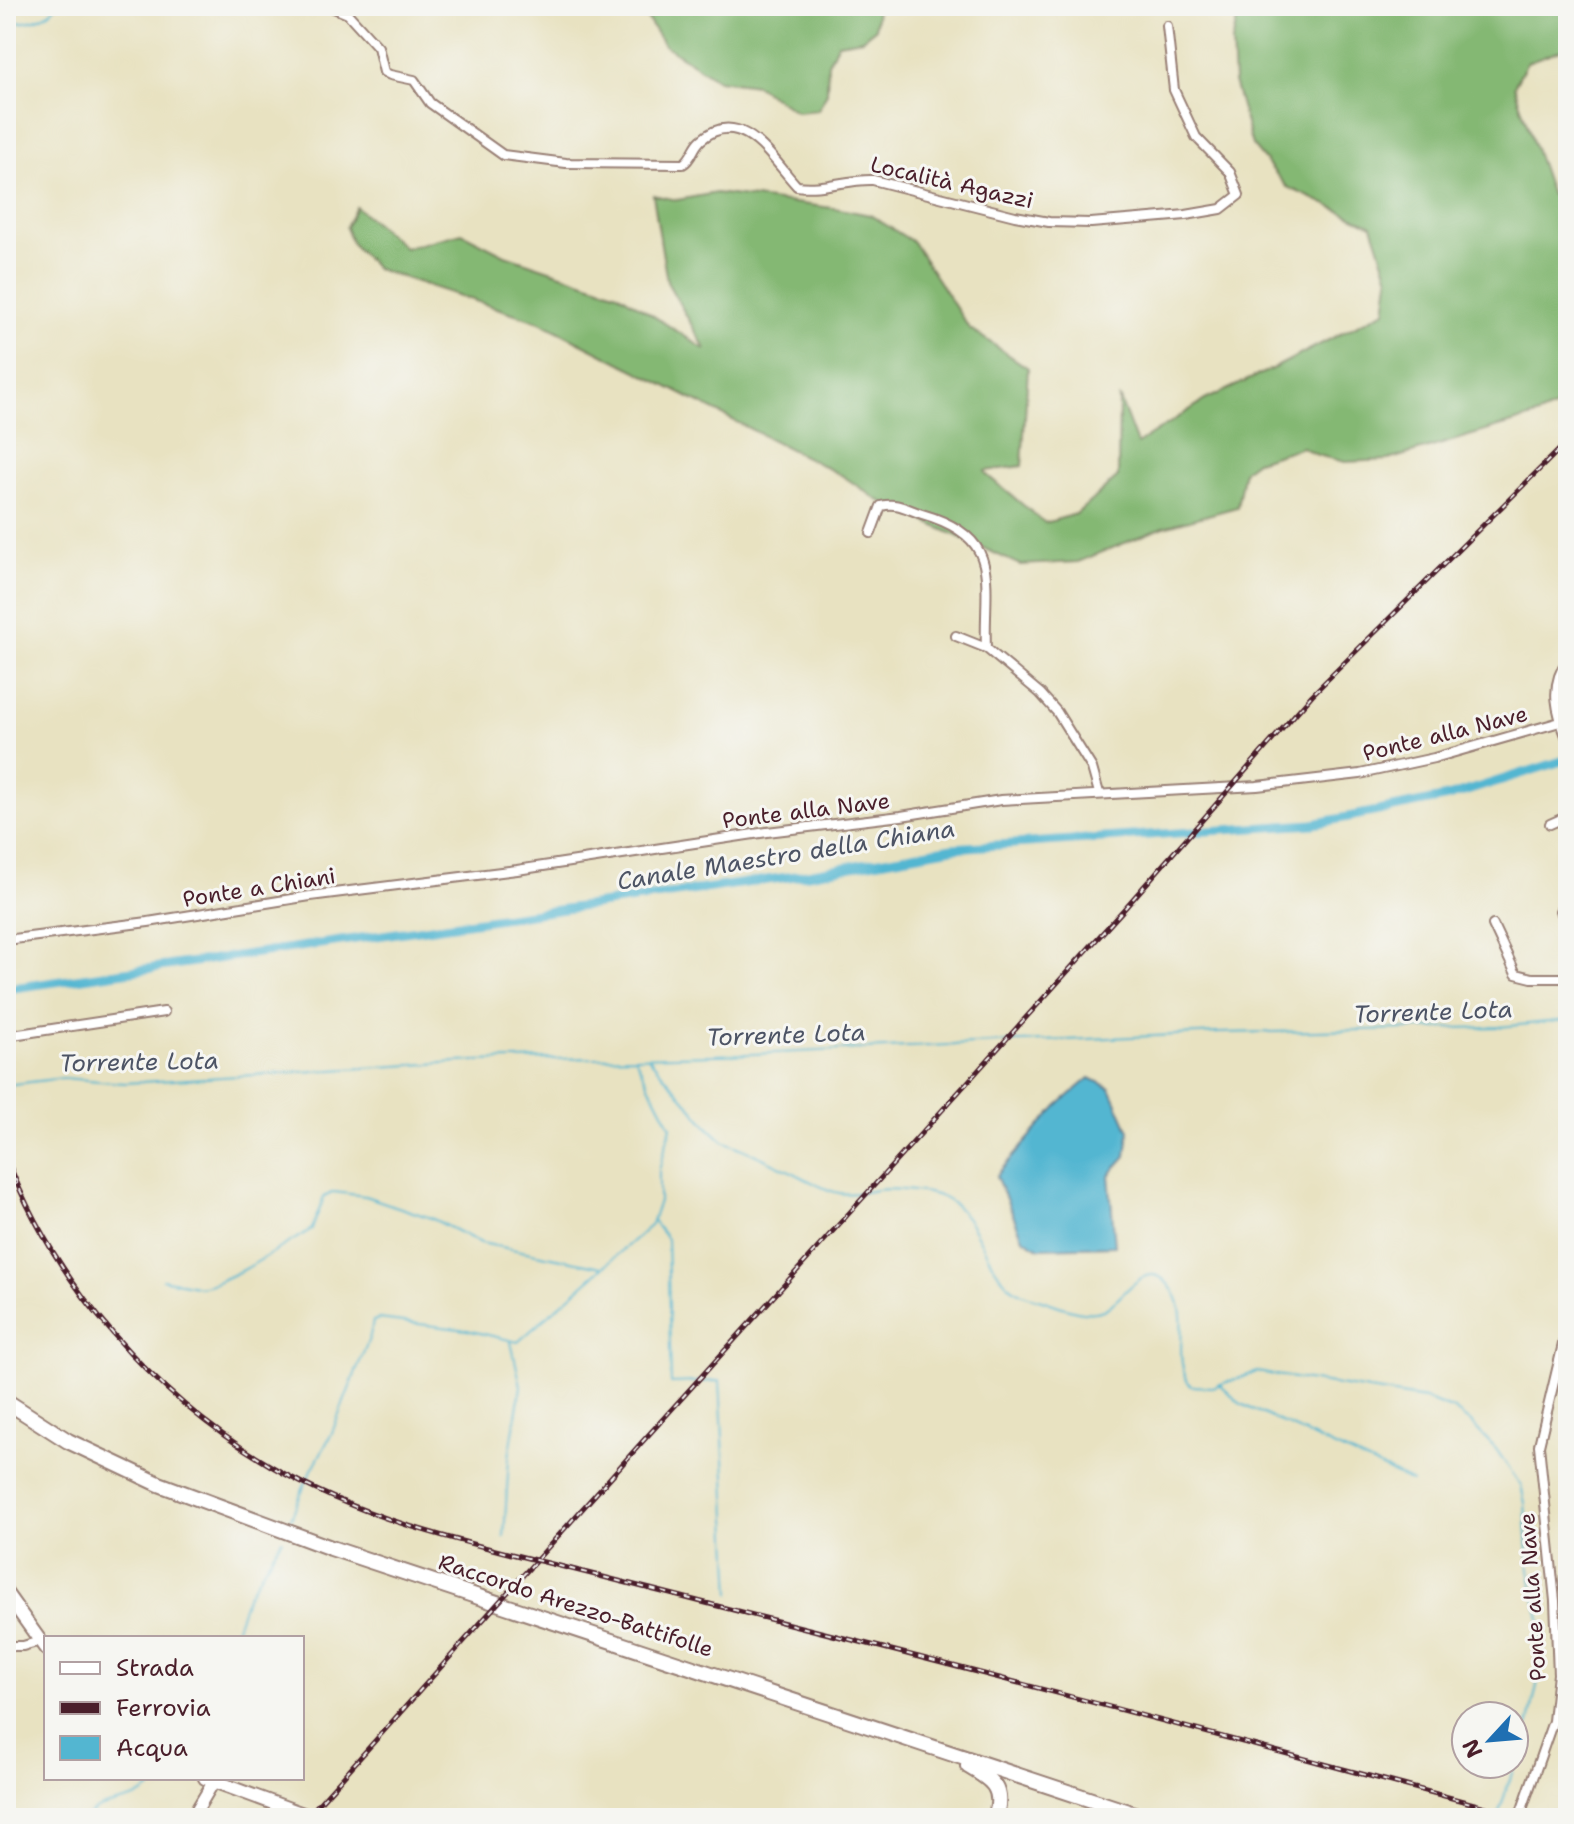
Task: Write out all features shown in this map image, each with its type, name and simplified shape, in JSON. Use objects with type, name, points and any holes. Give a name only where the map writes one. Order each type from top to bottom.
[{"type":"main road","name":"Raccordo Arezzo-Battifolle","points":[[6,1401],[68,1441],[159,1484],[331,1548],[1146,1818]]},
{"type":"main road","points":[[6,1593],[43,1645]]},
{"type":"main road","points":[[943,1751],[996,1787],[999,1798],[995,1818]]},
{"type":"main road","points":[[209,1780],[314,1818]]},
{"type":"street","name":"Località Agazzi","points":[[329,6],[348,14],[378,47],[384,72],[414,80],[430,103],[503,155],[566,163],[683,164],[701,140],[720,131],[731,130],[748,134],[761,144],[797,186],[818,187],[858,179],[873,180],[1049,222],[1091,223],[1186,215],[1221,209],[1239,195],[1230,172],[1196,137],[1174,90],[1167,26]]},
{"type":"street","points":[[871,533],[881,506],[895,503],[942,519],[973,540],[980,551],[988,578],[986,648]]},
{"type":"street","points":[[956,636],[986,648],[1040,693],[1057,712],[1092,768],[1099,793]]},
{"type":"street","points":[[1568,660],[1559,671],[1555,699],[1568,741]]},
{"type":"street","name":"Ponte alla Nave","points":[[517,870],[1001,800],[1257,786],[1360,774],[1562,726]]},
{"type":"street","points":[[1550,824],[1568,816]]},
{"type":"street","name":"Ponte a Chiani","points":[[6,940],[517,870]]},
{"type":"street","points":[[1493,925],[1516,974],[1532,978],[1568,978]]},
{"type":"street","points":[[6,1036],[164,1012]]},
{"type":"street","name":"Ponte alla Nave","points":[[1519,1818],[1553,1721],[1558,1674],[1555,1601],[1539,1445],[1568,1323]]},
{"type":"street","points":[[6,1646],[43,1645]]},
{"type":"street","points":[[192,1818],[209,1780]]},
{"type":"green space","points":[[639,6],[877,6],[875,29],[862,39],[838,43],[828,63],[827,93],[818,110],[797,112],[756,85],[718,80],[664,45]]},
{"type":"green space","points":[[1259,6],[1568,6],[1568,47],[1527,62],[1514,86],[1551,195],[1568,200],[1568,402],[1536,416],[1388,460],[1345,462],[1317,455],[1302,447],[1256,461],[1244,470],[1237,507],[1164,527],[1078,562],[1020,565],[878,500],[843,476],[540,322],[377,269],[352,244],[346,227],[356,207],[405,248],[462,233],[505,255],[618,293],[706,350],[667,282],[653,195],[677,200],[716,193],[870,215],[913,242],[969,328],[1028,368],[1022,466],[985,471],[1045,523],[1076,514],[1118,477],[1119,397],[1137,444],[1205,400],[1385,311],[1389,278],[1372,225],[1287,187],[1252,145],[1234,82],[1232,42],[1239,12]]},
{"type":"water","points":[[1090,1078],[1110,1088],[1129,1131],[1126,1156],[1109,1175],[1115,1246],[1039,1248],[1023,1238],[996,1176],[1057,1106]]},
{"type":"waterway","points":[[6,24],[40,18],[56,6]]},
{"type":"waterway","name":"Canale Maestro della Chiana","points":[[6,989],[802,875],[952,848],[1313,824],[1448,797],[1568,759]]},
{"type":"waterway","name":"Torrente Lota","points":[[6,1085],[63,1078],[125,1083],[475,1061],[753,1054],[1220,1033],[1499,1027],[1568,1020]]},
{"type":"waterway","points":[[288,1525],[309,1475],[331,1435],[373,1321],[379,1319],[467,1330],[518,1342],[651,1225],[659,1201],[659,1170],[671,1127],[635,1058]]},
{"type":"waterway","points":[[649,1058],[723,1141],[834,1192],[909,1190],[936,1195],[954,1204],[971,1225],[998,1273],[1024,1295],[1074,1310],[1096,1312],[1110,1306],[1139,1279],[1155,1275],[1163,1279],[1174,1291],[1179,1304],[1182,1360],[1191,1386],[1212,1387],[1257,1372],[1425,1399],[1454,1410],[1471,1423],[1496,1449],[1521,1486],[1529,1569],[1541,1624],[1543,1658],[1529,1722],[1497,1818]]},
{"type":"waterway","points":[[162,1279],[200,1287],[247,1268],[312,1229],[324,1197],[334,1192],[365,1196],[431,1218],[481,1243],[602,1267]]},
{"type":"waterway","points":[[653,1221],[667,1239],[671,1383],[720,1381],[731,1594]]},
{"type":"waterway","points":[[504,1537],[509,1457],[521,1386],[511,1342]]},
{"type":"waterway","points":[[1220,1385],[1241,1404],[1412,1482]]},
{"type":"waterway","points":[[233,1636],[247,1596],[282,1539]]},
{"type":"waterway","points":[[86,1818],[102,1807],[139,1796],[160,1780]]},
{"type":"railway","points":[[306,1818],[1125,908],[1312,695],[1568,441]]},
{"type":"railway","points":[[6,1156],[26,1203],[51,1249],[80,1292],[148,1371],[228,1438],[271,1466],[336,1499],[405,1525],[476,1545],[950,1665],[1527,1818]]}]
